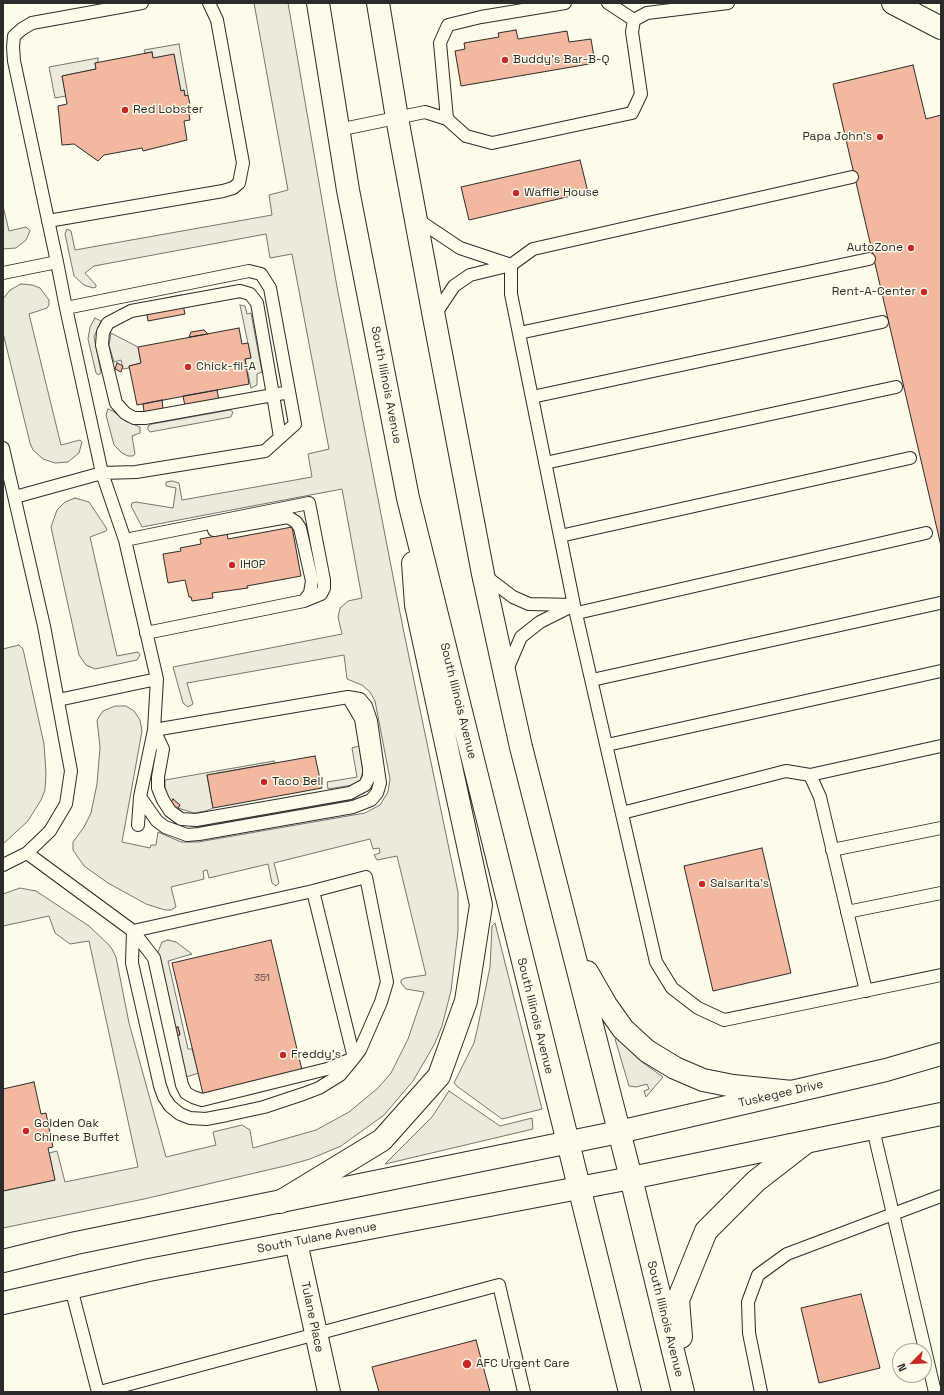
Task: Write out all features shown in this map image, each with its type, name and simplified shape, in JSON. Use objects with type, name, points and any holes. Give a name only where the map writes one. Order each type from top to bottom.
[{"type":"main road","points":[[313,3],[324,44]]},
{"type":"main road","name":"South Illinois Avenue","points":[[318,3],[348,190],[408,498],[556,1100],[581,1188],[630,1392]]},
{"type":"main road","name":"South Illinois Avenue","points":[[378,3],[415,218],[483,574],[505,675],[683,1392]]},
{"type":"main road","points":[[893,3],[941,28]]},
{"type":"main road","points":[[280,1202],[382,1140],[439,1076],[466,1000],[481,905],[416,605],[408,498]]},
{"type":"main road","points":[[574,951],[606,1005],[623,1029],[648,1051],[675,1068],[703,1080],[733,1086],[792,1092]]},
{"type":"main road","name":"Tuskegee Drive","points":[[619,1132],[886,1070],[941,1054]]},
{"type":"main road","points":[[631,1178],[941,1114]]},
{"type":"main road","points":[[3,1261],[76,1243],[619,1132]]},
{"type":"main road","points":[[686,1392],[678,1300],[706,1231],[756,1181],[805,1143]]},
{"type":"main road","name":"South Tulane Avenue","points":[[3,1303],[149,1270],[631,1178]]},
{"type":"main road","name":"Tulane Place","points":[[296,1242],[329,1392]]},
{"type":"lane","points":[[138,825],[140,798],[154,730],[157,679],[125,540],[102,473],[14,61],[13,47],[14,36],[32,23],[142,3]]},
{"type":"lane","points":[[48,221],[224,190],[233,188],[239,183],[242,175],[243,163],[217,20],[209,3]]},
{"type":"lane","points":[[448,119],[440,43],[448,25],[481,17],[565,3]]},
{"type":"lane","points":[[608,3],[634,20]]},
{"type":"lane","points":[[634,20],[647,13],[728,3]]},
{"type":"lane","points":[[338,130],[425,112],[448,119],[466,136],[492,143],[632,113],[641,94],[632,32],[634,20]]},
{"type":"lane","points":[[434,317],[454,286],[470,275],[511,265],[533,249],[852,178]]},
{"type":"lane","points":[[415,218],[460,248],[511,265]]},
{"type":"lane","points":[[519,333],[869,259]]},
{"type":"lane","points":[[3,273],[57,262]]},
{"type":"lane","points":[[511,265],[512,294],[519,333],[560,536],[606,746],[656,962],[672,988],[698,1008],[724,1020],[941,975]]},
{"type":"lane","points":[[15,497],[102,473],[136,472],[265,451],[295,424],[270,288],[261,274],[256,271],[249,271],[66,308]]},
{"type":"lane","points":[[280,437],[273,395],[257,303],[250,294],[240,291],[131,312],[108,323],[103,332],[102,344],[116,403],[125,413],[134,418],[145,418],[273,395],[289,392]]},
{"type":"lane","points":[[532,397],[882,322]]},
{"type":"lane","points":[[545,463],[896,388]]},
{"type":"lane","points":[[3,448],[44,626],[71,771],[66,804],[50,831],[27,853],[3,865]]},
{"type":"lane","points":[[560,536],[910,458]]},
{"type":"lane","points":[[125,540],[309,503],[324,580],[324,588],[321,594],[304,601],[146,633]]},
{"type":"lane","points":[[143,536],[158,541],[288,517],[296,522],[300,528],[312,581],[310,593],[304,601]]},
{"type":"lane","points":[[505,675],[521,637],[540,622],[576,609],[926,533]]},
{"type":"lane","points":[[483,574],[513,597],[529,604],[576,609]]},
{"type":"lane","points":[[592,680],[940,603]]},
{"type":"lane","points":[[606,746],[941,671]]},
{"type":"lane","points":[[58,700],[157,679]]},
{"type":"lane","points":[[140,798],[157,821],[165,827],[187,835],[362,804],[371,800],[377,793],[380,783],[371,720],[366,706],[360,699],[348,697],[154,730]]},
{"type":"lane","points":[[154,730],[163,749],[158,777],[158,788],[162,800],[170,812],[181,819],[196,820],[350,792],[364,785],[370,777],[370,768],[361,719],[348,697]]},
{"type":"lane","points":[[622,813],[786,771],[810,775],[941,746]]},
{"type":"lane","points":[[810,775],[820,797],[866,991]]},
{"type":"lane","points":[[832,850],[941,828]]},
{"type":"lane","points":[[27,853],[133,931],[154,958],[182,1085],[186,1093],[202,1100],[327,1069],[354,1058]]},
{"type":"lane","points":[[366,877],[387,982],[382,1002],[360,1050],[340,1075],[319,1088],[264,1107],[206,1118],[190,1118],[180,1114],[170,1106],[160,1086],[132,963],[133,931],[313,891],[366,877]]},
{"type":"lane","points":[[313,891],[354,1058]]},
{"type":"lane","points":[[847,912],[941,893]]},
{"type":"lane","points":[[873,1129],[935,1392]]},
{"type":"lane","points":[[761,1392],[749,1333],[748,1302],[758,1275],[786,1254],[941,1196]]},
{"type":"lane","points":[[72,1288],[99,1392],[498,1285],[524,1392]]},
{"type":"shaded area","points":[[254,3],[288,3],[337,287],[403,628],[458,892],[458,931],[451,991],[442,1026],[434,1045],[413,1081],[384,1115],[341,1146],[310,1159],[289,1165],[144,1199],[3,1228],[3,1191],[55,1180],[49,1153],[57,1151],[65,1182],[138,1167],[89,941],[70,944],[55,933],[49,916],[3,926],[3,894],[20,888],[36,891],[89,926],[112,949],[116,957],[129,1023],[166,1157],[216,1145],[213,1132],[242,1125],[250,1130],[253,1148],[316,1130],[349,1112],[378,1088],[391,1073],[408,1039],[424,992],[406,989],[401,983],[401,980],[405,978],[426,975],[397,856],[377,860],[374,855],[380,853],[379,848],[373,849],[370,839],[274,863],[279,883],[276,886],[272,883],[268,864],[209,878],[207,870],[203,871],[204,879],[171,887],[176,907],[171,910],[165,910],[146,904],[108,883],[84,866],[73,850],[73,842],[84,827],[91,813],[97,784],[100,747],[97,720],[103,711],[115,706],[126,706],[134,711],[140,720],[142,731],[122,842],[150,848],[151,845],[156,845],[158,832],[181,842],[198,842],[365,813],[380,805],[388,792],[390,779],[375,701],[370,692],[362,685],[347,679],[344,655],[187,683],[193,704],[188,707],[183,703],[173,667],[342,634],[338,617],[340,608],[348,601],[362,598],[342,489],[142,527],[131,506],[132,503],[136,502],[173,508],[176,488],[166,486],[166,482],[172,481],[179,483],[182,500],[312,477],[308,454],[329,449],[292,254],[270,258],[266,234],[94,266],[85,273],[96,285],[96,287],[93,288],[84,285],[74,276],[65,234],[67,229],[71,231],[75,250],[272,215],[269,195],[288,190]]},
{"type":"shaded area","points":[[179,44],[188,95],[185,96],[184,90],[181,91],[153,58],[152,52],[145,53],[144,50]]},
{"type":"shaded area","points":[[98,58],[98,62],[95,63],[96,69],[62,76],[66,96],[55,98],[49,67]]},
{"type":"shaded area","points":[[3,206],[9,231],[26,227],[30,231],[26,240],[16,248],[3,249]]},
{"type":"shaded area","points":[[21,284],[32,285],[40,288],[49,300],[49,305],[47,308],[29,314],[61,445],[80,440],[82,442],[79,453],[68,462],[55,463],[43,459],[33,450],[30,443],[3,333],[3,299],[10,290]]},
{"type":"shaded area","points":[[240,305],[245,306],[247,314],[251,313],[262,372],[257,374],[257,385],[251,388],[245,359],[251,358]]},
{"type":"shaded area","points":[[95,318],[101,321],[94,337],[101,372],[99,375],[96,373],[88,339],[90,327]]},
{"type":"shaded area","points":[[111,333],[138,347],[141,363],[123,369],[121,360],[114,362],[109,345]]},
{"type":"shaded area","points":[[108,409],[113,411],[125,421],[140,427],[140,433],[132,436],[135,454],[133,456],[128,456],[122,453],[114,445],[106,415]]},
{"type":"shaded area","points":[[230,410],[233,412],[231,417],[150,432],[148,430],[148,426],[152,424]]},
{"type":"shaded area","points":[[75,498],[89,502],[107,529],[106,531],[90,537],[117,656],[138,652],[140,655],[137,660],[95,669],[86,665],[79,655],[51,527],[57,510],[65,502]]},
{"type":"shaded area","points":[[19,645],[23,649],[44,744],[46,773],[45,790],[41,800],[28,821],[3,844],[3,649]]},
{"type":"shaded area","points":[[359,746],[363,771],[360,781],[353,785],[328,789],[327,782],[357,777],[352,748]]},
{"type":"shaded area","points":[[274,761],[275,763],[207,775],[213,808],[206,811],[194,813],[178,808],[180,805],[173,800],[171,802],[165,791],[165,780]]},
{"type":"shaded area","points":[[495,923],[542,1109],[502,1119],[454,1083],[474,1043],[490,967],[492,926]]},
{"type":"shaded area","points":[[168,940],[176,942],[192,954],[168,961],[188,1049],[192,1049],[199,1073],[186,1077],[177,1035],[180,1034],[178,1027],[175,1027],[158,952],[162,942]]},
{"type":"shaded area","points":[[617,1038],[642,1062],[663,1077],[646,1097],[644,1091],[649,1089],[647,1084],[636,1087],[629,1086],[615,1039]]},
{"type":"shaded area","points":[[449,1091],[500,1126],[532,1118],[533,1129],[385,1164],[432,1117]]},
{"type":"building","points":[[516,30],[518,39],[567,31],[569,42],[591,39],[595,63],[461,86],[455,51],[465,49],[464,43],[499,37],[498,33]]},
{"type":"building","name":"Red Lobster","points":[[152,52],[153,58],[174,54],[181,91],[184,90],[185,96],[188,95],[192,114],[189,114],[190,120],[184,121],[187,140],[143,151],[142,148],[104,155],[98,161],[74,144],[62,145],[58,106],[67,104],[62,76],[96,69],[95,63]]},
{"type":"building","points":[[913,65],[926,119],[941,115],[941,546],[833,84]]},
{"type":"building","points":[[580,160],[588,192],[469,220],[461,187]]},
{"type":"building","points":[[181,295],[185,314],[148,321],[145,303]]},
{"type":"building","name":"Chick-fil-A","points":[[239,328],[242,344],[248,343],[251,358],[245,359],[249,384],[137,405],[129,366],[141,363],[138,347]]},
{"type":"building","points":[[204,330],[208,334],[189,337],[191,332]]},
{"type":"building","points":[[117,363],[123,366],[121,372],[115,369]]},
{"type":"building","points":[[217,390],[219,400],[185,406],[183,396]]},
{"type":"building","points":[[162,400],[163,409],[144,412],[143,404]]},
{"type":"building","name":"IHOP","points":[[292,527],[301,576],[247,586],[248,588],[212,593],[213,598],[192,601],[191,597],[189,597],[185,580],[168,583],[163,554],[181,551],[180,548],[201,544],[200,539],[227,534],[228,539]]},
{"type":"building","name":"Taco Bell","points":[[315,756],[322,788],[213,808],[207,775]]},
{"type":"building","points":[[173,799],[180,805],[176,811],[171,802]]},
{"type":"building","points":[[762,848],[791,973],[713,991],[684,866]]},
{"type":"building","points":[[271,940],[302,1070],[203,1094],[172,963]]},
{"type":"building","points":[[178,1027],[180,1035],[170,1037],[169,1029]]},
{"type":"building","name":"Golden Oak Chinese Buffet","points":[[34,1082],[41,1114],[46,1113],[53,1147],[48,1148],[55,1180],[3,1191],[3,1089]]},
{"type":"building","points":[[861,1294],[880,1368],[819,1383],[801,1308]]},
{"type":"building","points":[[476,1340],[490,1392],[379,1392],[372,1367]]},
{"type":"place","name":"Buddy’s Bar-B-Q","points":[[505,60]]},
{"type":"place","name":"Red Lobster","points":[[125,110]]},
{"type":"place","name":"Papa John's","points":[[880,137]]},
{"type":"place","name":"Waffle House","points":[[516,193]]},
{"type":"place","name":"AutoZone","points":[[911,248]]},
{"type":"place","name":"Rent-A-Center","points":[[924,292]]},
{"type":"place","name":"Chick-fil-A","points":[[188,367]]},
{"type":"place","name":"IHOP","points":[[232,565]]},
{"type":"place","name":"Taco Bell","points":[[264,782]]},
{"type":"place","name":"Salsarita's","points":[[702,884]]},
{"type":"place","name":"Freddy's","points":[[283,1055]]},
{"type":"place","name":"Golden Oak Chinese Buffet","points":[[26,1131]]},
{"type":"place","name":"AFC Urgent Care","points":[[467,1364]]}]
